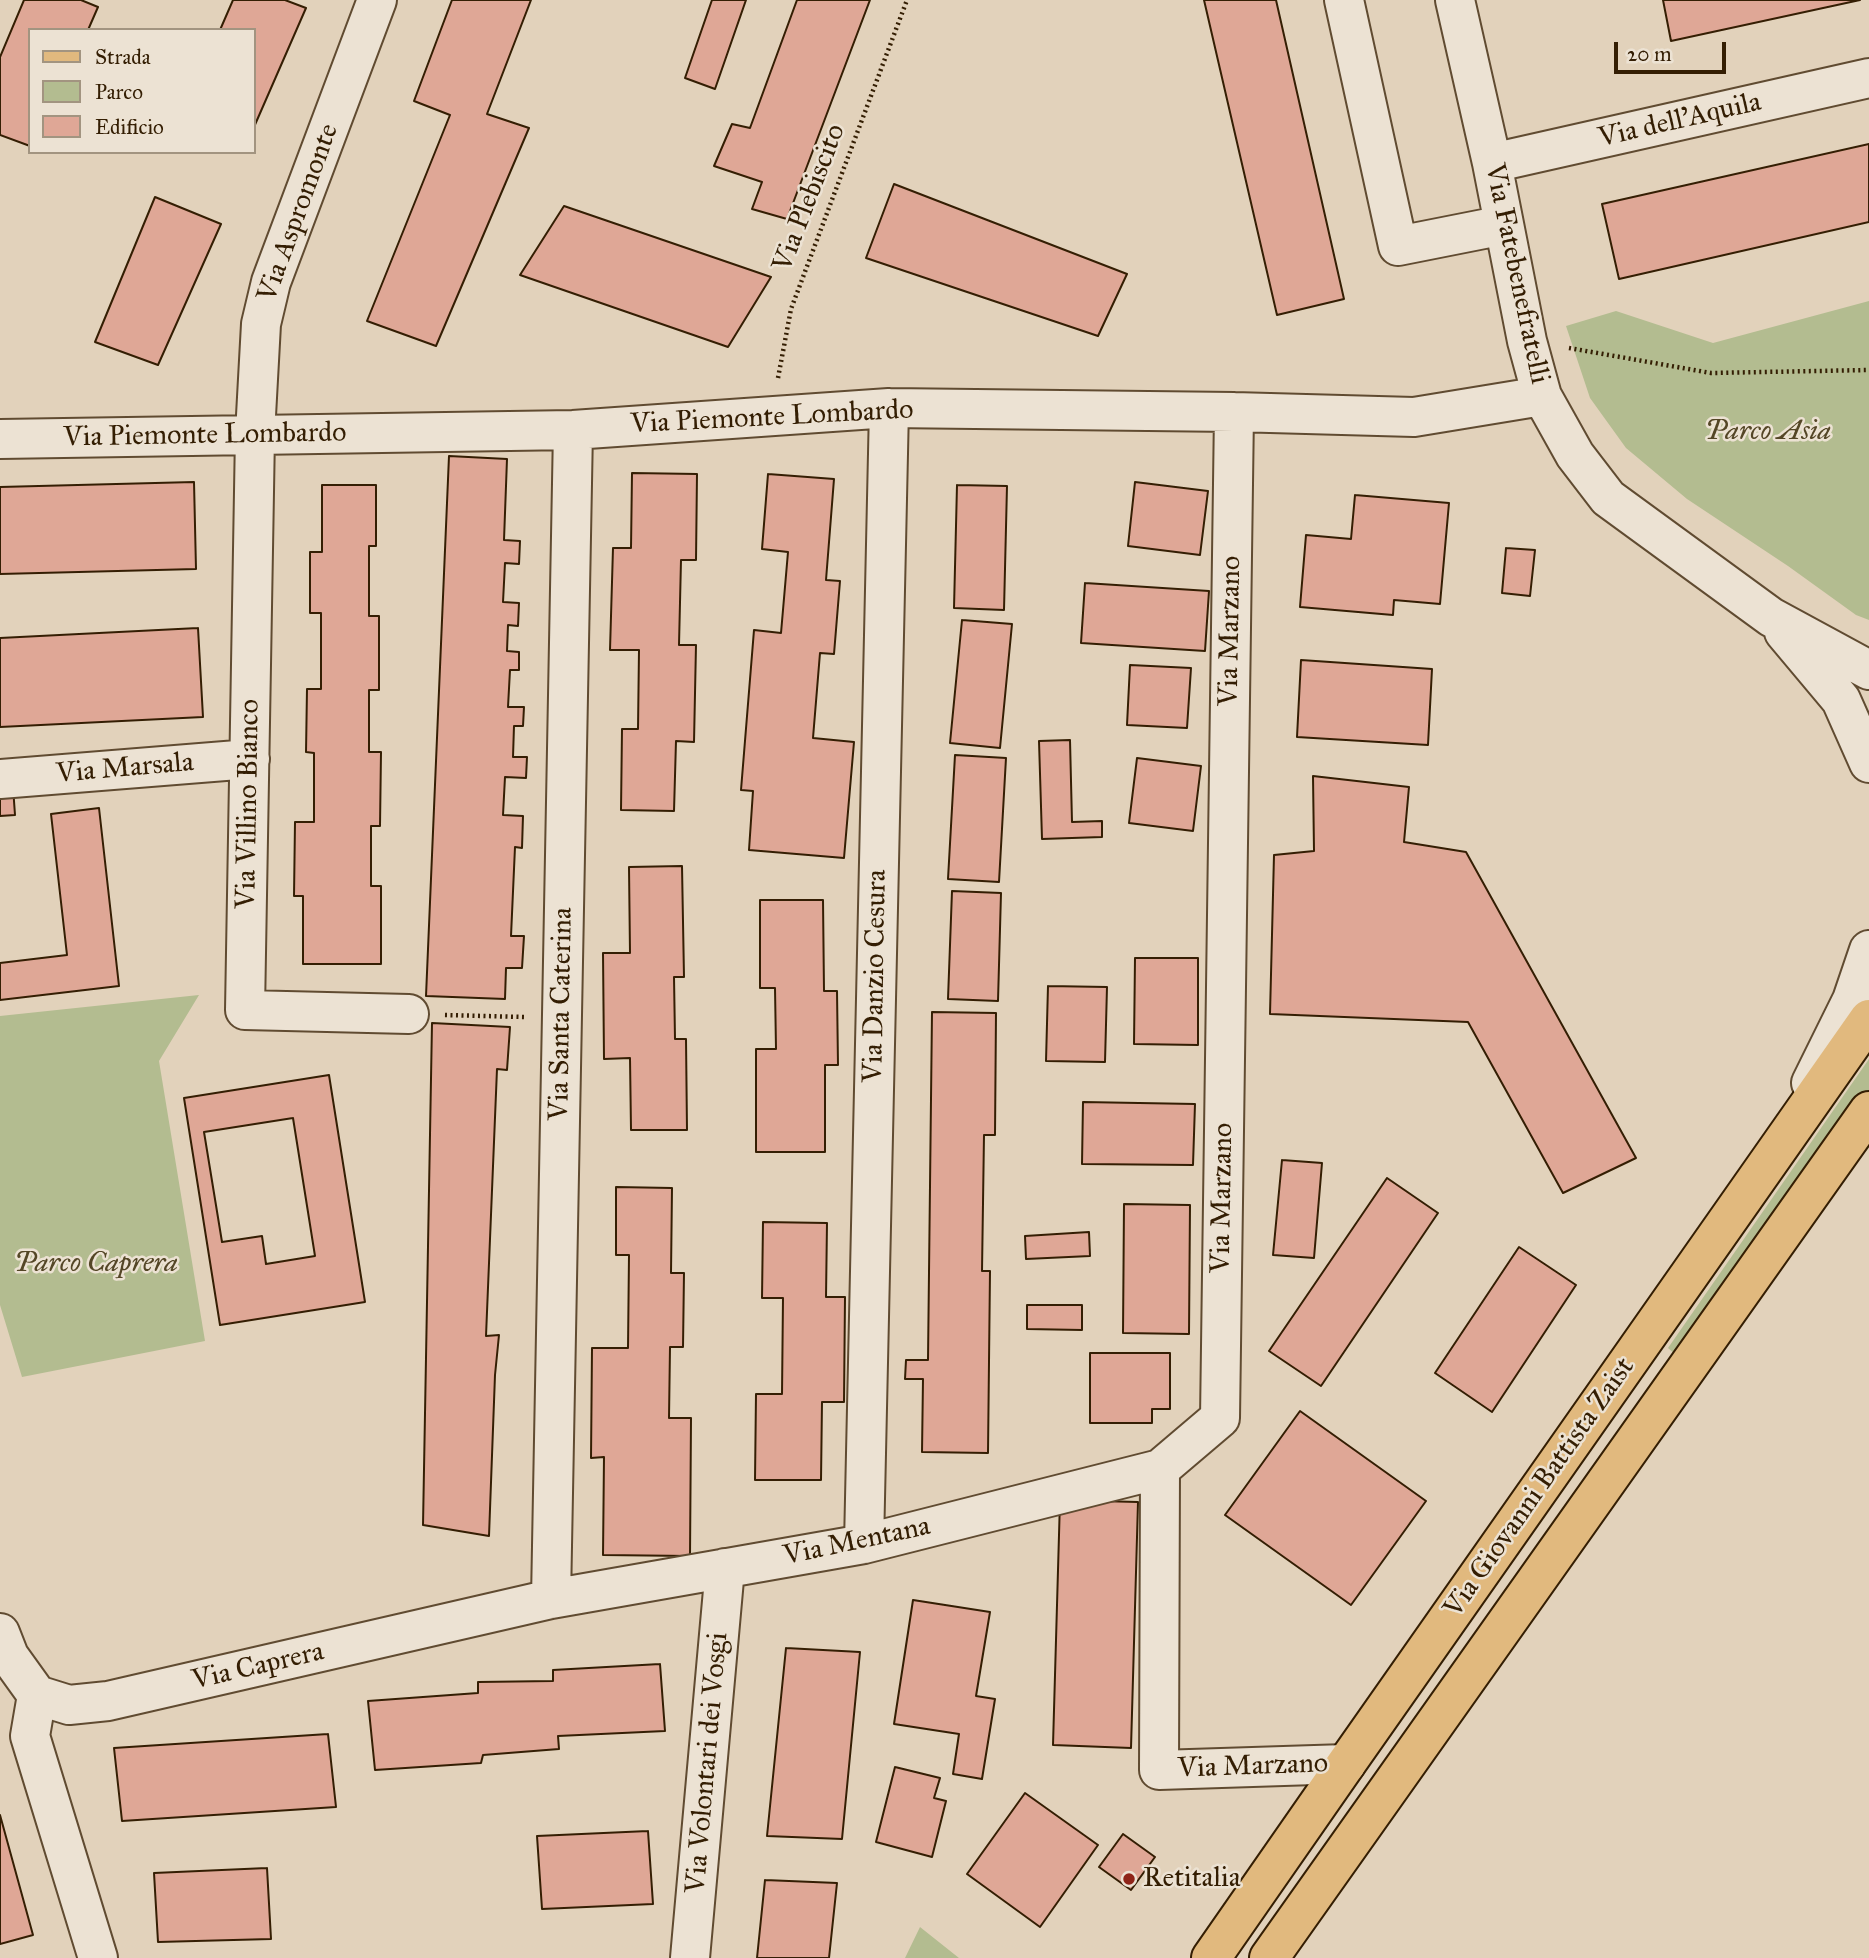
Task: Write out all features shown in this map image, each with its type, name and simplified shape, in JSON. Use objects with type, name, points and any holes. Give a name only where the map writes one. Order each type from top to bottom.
[{"type":"main road","name":"Via Giovanni Battista Zaist","points":[[1211,1958],[1869,1019]]},
{"type":"main road","name":"Via Giovanni Battista Zaist","points":[[1269,1958],[1869,1111]]},
{"type":"street","name":"Via Aspromonte","points":[[256,434],[261,324],[271,282],[377,0]]},
{"type":"street","points":[[1344,0],[1398,247],[1504,225]]},
{"type":"street","name":"Via Fatebenefratelli","points":[[1455,0],[1492,163],[1527,341],[1542,396],[1575,455],[1608,498],[1771,617],[1869,670]]},
{"type":"street","name":"Via dell'Aquila","points":[[1492,163],[1869,79]]},
{"type":"street","name":"Via Piemonte Lombardo","points":[[0,439],[573,429],[889,408],[1414,417],[1542,396]]},
{"type":"street","name":"Via Danzio Cesura","points":[[864,1544],[889,408]]},
{"type":"street","name":"Via Marzano","points":[[1234,412],[1220,1418],[1160,1469],[1159,1770],[1346,1764]]},
{"type":"street","name":"Via Santa Caterina","points":[[551,1599],[573,429]]},
{"type":"street","name":"Via Villino Bianco","points":[[256,434],[245,1010],[409,1014]]},
{"type":"street","name":"Via Fatebenefratelli","points":[[1771,617],[1841,700],[1869,763]]},
{"type":"street","name":"Via Marsala","points":[[0,779],[250,759]]},
{"type":"street","points":[[1779,1148],[1852,1000],[1869,950]]},
{"type":"street","name":"Via Mentana","points":[[551,1599],[864,1544],[1160,1469]]},
{"type":"street","name":"Via Volontari dei Vosgi","points":[[690,1958],[725,1568]]},
{"type":"street","name":"Via Caprera","points":[[37,1695],[69,1705],[108,1701],[551,1599]]},
{"type":"street","points":[[0,1633],[9,1656],[37,1695],[30,1737],[98,1958]]},
{"type":"path","name":"Via Plebiscito","points":[[771,417],[791,309],[907,0]]},
{"type":"path","points":[[1527,341],[1711,373],[1869,370]]},
{"type":"path","points":[[409,1014],[562,1017]]},
{"type":"green space","name":"Parco Asia","points":[[1869,301],[1869,620],[1856,615],[1687,499],[1626,448],[1590,398],[1566,326],[1616,311],[1713,343]]},
{"type":"green space","name":"Parco Caprera","points":[[199,995],[159,1061],[205,1341],[22,1377],[0,1305],[0,1016]]},
{"type":"green space","points":[[1869,1059],[1869,1095],[1676,1355],[1668,1348]]},
{"type":"green space","points":[[920,1927],[959,1958],[905,1958]]},
{"type":"building","points":[[24,0],[81,0],[98,7],[89,28],[28,28],[28,145],[0,135],[0,57]]},
{"type":"building","points":[[233,0],[285,0],[306,8],[256,122],[256,28],[221,28]]},
{"type":"building","points":[[452,0],[531,0],[487,114],[529,128],[436,346],[367,321],[450,115],[414,101]]},
{"type":"building","points":[[712,0],[746,0],[715,89],[685,78]]},
{"type":"building","points":[[797,0],[870,0],[787,219],[752,209],[762,182],[714,166],[732,124],[750,128]]},
{"type":"building","points":[[1204,0],[1276,0],[1344,299],[1277,315]]},
{"type":"building","points":[[1663,0],[1860,0],[1671,41]]},
{"type":"building","points":[[1869,144],[1869,222],[1619,279],[1602,204]]},
{"type":"building","points":[[894,184],[1127,274],[1098,336],[866,258]]},
{"type":"building","points":[[155,197],[221,224],[158,365],[95,342]]},
{"type":"building","points":[[564,206],[771,277],[728,347],[520,275]]},
{"type":"building","points":[[449,456],[507,459],[504,540],[520,541],[519,564],[505,563],[503,602],[519,603],[518,626],[508,625],[507,651],[519,652],[519,670],[510,670],[508,707],[524,707],[523,726],[514,726],[513,757],[527,757],[526,778],[505,777],[503,815],[523,816],[522,848],[515,847],[511,936],[524,936],[522,968],[506,968],[505,999],[426,996]]},
{"type":"building","points":[[632,473],[697,474],[696,560],[681,560],[679,645],[696,645],[694,742],[676,741],[674,811],[621,810],[622,729],[638,729],[639,650],[610,650],[613,548],[631,548]]},
{"type":"building","points":[[768,474],[834,479],[826,580],[840,581],[834,654],[820,653],[813,738],[854,742],[844,858],[749,850],[753,791],[741,790],[754,630],[781,633],[788,552],[762,549]]},
{"type":"building","points":[[194,482],[196,569],[0,574],[0,487]]},
{"type":"building","points":[[1135,482],[1208,491],[1200,555],[1128,546]]},
{"type":"building","points":[[322,485],[376,485],[376,546],[369,546],[369,616],[379,616],[379,690],[369,690],[369,752],[381,752],[380,826],[371,826],[371,886],[381,886],[381,964],[303,964],[303,896],[294,896],[295,822],[314,822],[314,753],[306,752],[307,689],[321,689],[321,613],[310,613],[310,552],[322,552]]},
{"type":"building","points":[[957,485],[1007,486],[1004,610],[954,608]]},
{"type":"building","points":[[1355,495],[1449,503],[1440,604],[1394,600],[1393,615],[1300,607],[1306,535],[1351,539]]},
{"type":"building","points":[[1506,548],[1535,550],[1530,596],[1502,593]]},
{"type":"building","points":[[1085,583],[1209,591],[1205,651],[1081,643]]},
{"type":"building","points":[[962,620],[1012,624],[1000,748],[950,743]]},
{"type":"building","points":[[198,628],[203,717],[0,727],[0,638]]},
{"type":"building","points":[[1301,660],[1432,669],[1428,745],[1297,737]]},
{"type":"building","points":[[1130,665],[1191,668],[1187,728],[1127,725]]},
{"type":"building","points":[[1070,740],[1072,822],[1102,821],[1102,837],[1042,839],[1039,741]]},
{"type":"building","points":[[955,755],[1006,758],[999,882],[948,879]]},
{"type":"building","points":[[1137,758],[1201,766],[1193,831],[1129,823]]},
{"type":"building","points":[[1313,776],[1409,787],[1404,842],[1466,852],[1636,1158],[1563,1193],[1468,1022],[1270,1014],[1274,855],[1314,851]]},
{"type":"building","points":[[13,787],[15,815],[0,816],[0,788]]},
{"type":"building","points":[[99,808],[119,986],[0,1000],[0,963],[67,955],[51,814]]},
{"type":"building","points":[[682,866],[684,977],[674,977],[675,1039],[686,1039],[687,1130],[631,1130],[630,1058],[604,1059],[603,953],[630,953],[629,867]]},
{"type":"building","points":[[952,891],[1001,893],[998,1001],[948,999]]},
{"type":"building","points":[[760,900],[823,900],[824,991],[837,991],[838,1065],[825,1065],[825,1152],[756,1152],[756,1049],[776,1049],[775,988],[760,988]]},
{"type":"building","points":[[1135,958],[1198,958],[1198,1045],[1134,1044]]},
{"type":"building","points":[[1048,986],[1107,987],[1105,1062],[1046,1061]]},
{"type":"building","points":[[932,1012],[996,1013],[995,1135],[984,1135],[982,1271],[990,1271],[988,1453],[922,1452],[923,1379],[905,1379],[906,1360],[928,1360]]},
{"type":"building","points":[[432,1023],[510,1027],[507,1070],[497,1069],[486,1336],[499,1335],[489,1536],[423,1525]]},
{"type":"building","points":[[329,1075],[365,1302],[220,1325],[184,1098]],"holes":[[[293,1118],[315,1256],[266,1264],[262,1236],[222,1242],[204,1132]]]},
{"type":"building","points":[[1083,1102],[1195,1104],[1193,1165],[1082,1164]]},
{"type":"building","points":[[1282,1160],[1322,1163],[1314,1258],[1273,1255]]},
{"type":"building","points":[[1387,1178],[1438,1213],[1321,1386],[1269,1351]]},
{"type":"building","points":[[616,1187],[672,1188],[671,1273],[684,1273],[683,1347],[670,1347],[669,1418],[691,1418],[690,1556],[603,1555],[604,1457],[591,1458],[592,1348],[628,1348],[629,1255],[616,1255]]},
{"type":"building","points":[[1124,1204],[1190,1205],[1189,1334],[1123,1333]]},
{"type":"building","points":[[763,1222],[827,1223],[826,1297],[845,1297],[844,1402],[822,1402],[821,1480],[755,1480],[756,1394],[782,1394],[783,1298],[762,1298]]},
{"type":"building","points":[[1089,1232],[1090,1256],[1026,1259],[1025,1236]]},
{"type":"building","points":[[1519,1247],[1576,1285],[1492,1412],[1435,1373]]},
{"type":"building","points":[[1027,1305],[1082,1305],[1082,1330],[1027,1329]]},
{"type":"building","points":[[1090,1353],[1170,1353],[1170,1409],[1152,1409],[1152,1423],[1090,1423]]},
{"type":"building","points":[[1300,1411],[1426,1501],[1351,1605],[1225,1515]]},
{"type":"building","points":[[1060,1500],[1138,1502],[1131,1748],[1053,1745]]},
{"type":"building","points":[[913,1600],[990,1612],[976,1696],[995,1699],[982,1779],[953,1774],[959,1734],[894,1724]]},
{"type":"building","points":[[786,1648],[860,1652],[842,1839],[767,1836]]},
{"type":"building","points":[[660,1664],[665,1731],[558,1736],[559,1749],[483,1755],[481,1763],[375,1770],[368,1701],[478,1693],[478,1682],[553,1681],[553,1670]]},
{"type":"building","points":[[328,1734],[336,1807],[122,1821],[114,1748]]},
{"type":"building","points":[[895,1767],[940,1778],[934,1798],[946,1801],[932,1857],[876,1842]]},
{"type":"building","points":[[1025,1793],[1098,1845],[1040,1927],[967,1874]]},
{"type":"building","points":[[0,1815],[33,1935],[0,1944]]},
{"type":"building","points":[[648,1831],[653,1904],[542,1909],[537,1836]]},
{"type":"building","points":[[1123,1834],[1155,1857],[1131,1890],[1099,1867]]},
{"type":"building","points":[[267,1868],[271,1939],[158,1942],[154,1873]]},
{"type":"building","points":[[765,1880],[837,1883],[829,1958],[757,1958]]},
{"type":"place","name":"Retitalia","points":[[1129,1879]]}]
